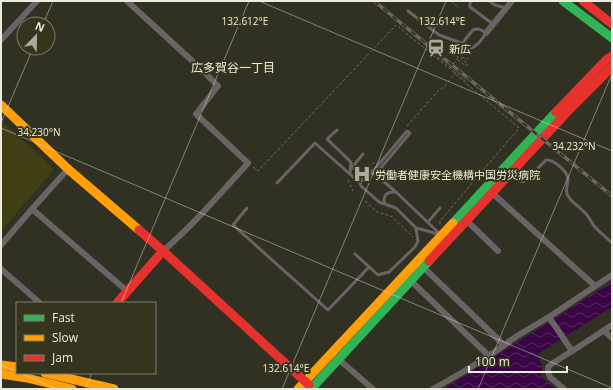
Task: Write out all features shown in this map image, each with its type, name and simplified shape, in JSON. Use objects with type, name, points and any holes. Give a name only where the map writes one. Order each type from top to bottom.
[{"type":"main road","points":[[563,1],[612,38]]},
{"type":"main road","points":[[589,3],[612,24]]},
{"type":"main road","points":[[545,130],[607,59],[612,56]]},
{"type":"main road","points":[[298,389],[310,386],[335,356],[536,139],[612,67]]},
{"type":"main road","points":[[1,105],[68,169],[164,251],[310,386]]},
{"type":"main road","points":[[444,238],[466,220],[489,190],[510,174],[536,139]]},
{"type":"main road","points":[[118,302],[164,251]]},
{"type":"main road","points":[[1,365],[16,367]]},
{"type":"main road","points":[[1,374],[27,378],[51,376],[102,388],[114,389]]},
{"type":"main road","points":[[51,376],[72,389]]},
{"type":"street","points":[[1,40],[36,1]]},
{"type":"street","points":[[127,1],[218,86],[196,114],[248,163],[181,236],[164,251]]},
{"type":"street","points":[[486,33],[512,1]]},
{"type":"street","points":[[1,246],[68,169]]},
{"type":"street","points":[[489,190],[595,286]]},
{"type":"street","points":[[32,209],[128,292]]},
{"type":"street","points":[[466,220],[498,251]]},
{"type":"street","points":[[420,264],[504,345]]},
{"type":"street","points":[[1,269],[39,302]]},
{"type":"street","points":[[433,389],[463,372],[612,275]]},
{"type":"street","points":[[408,278],[488,355]]},
{"type":"street","points":[[549,317],[572,351]]},
{"type":"street","points":[[564,389],[550,377],[548,367],[612,325]]},
{"type":"street","points":[[604,331],[612,338]]},
{"type":"street","points":[[335,356],[373,389]]},
{"type":"lane","points":[[472,1],[470,3],[470,7],[493,24]]},
{"type":"lane","points":[[489,1],[495,5],[506,8]]},
{"type":"lane","points":[[408,11],[439,35],[464,44],[469,49],[473,48],[482,40],[486,33],[479,29],[473,30],[465,39],[464,44]]},
{"type":"lane","points":[[337,130],[327,139],[351,162],[350,175]]},
{"type":"lane","points":[[360,182],[374,170],[407,131],[410,134],[375,175]]},
{"type":"lane","points":[[277,183],[314,144],[360,182],[361,186],[378,202],[396,208],[416,228],[431,232],[444,238]]},
{"type":"lane","points":[[363,154],[353,168],[364,177]]},
{"type":"lane","points":[[510,174],[522,182],[525,181],[546,160],[553,161],[567,173],[569,179],[566,194],[587,214],[594,225],[612,243]]},
{"type":"lane","points":[[368,174],[372,173],[396,192],[444,238]]},
{"type":"lane","points":[[386,204],[384,197],[386,194],[396,192]]},
{"type":"lane","points":[[247,208],[233,224],[328,310],[369,267]]},
{"type":"lane","points":[[428,222],[440,208]]},
{"type":"lane","points":[[355,254],[378,275],[389,272],[415,247],[418,241],[416,228]]},
{"type":"path","points":[[451,1],[459,8]]},
{"type":"path","points":[[248,163],[258,171],[396,25],[455,73],[466,80],[464,82]]},
{"type":"path","points":[[459,53],[466,60],[469,57]]},
{"type":"path","points":[[456,56],[458,58],[457,59],[466,66],[468,64],[460,57],[461,55]]},
{"type":"path","points":[[436,58],[437,57],[455,73]]},
{"type":"path","points":[[450,68],[457,59]]},
{"type":"path","points":[[440,225],[440,221],[519,128],[449,69],[450,68]]},
{"type":"path","points":[[407,125],[438,91],[444,87],[455,73]]},
{"type":"path","points":[[356,171],[371,165],[376,159]]},
{"type":"path","points":[[350,175],[348,180],[353,191]]},
{"type":"path","points":[[365,201],[377,212],[391,216],[412,237]]},
{"type":"shaded area","points":[[1,120],[50,165],[53,171],[1,231]]},
{"type":"water","points":[[612,282],[612,307],[538,354],[542,367],[541,377],[556,389],[444,389]]},
{"type":"railway","points":[[374,1],[612,196]]},
{"type":"traffic: fast","points":[[563,1],[612,38]]},
{"type":"traffic: fast","points":[[453,223],[556,112]]},
{"type":"traffic: fast","points":[[311,389],[429,261]]},
{"type":"traffic: slow","points":[[1,105],[68,169],[139,230]]},
{"type":"traffic: slow","points":[[298,389],[453,223]]},
{"type":"traffic: slow","points":[[1,365],[16,367]]},
{"type":"traffic: slow","points":[[1,374],[27,378],[72,389]]},
{"type":"traffic: slow","points":[[49,374],[114,389]]},
{"type":"traffic: jam","points":[[583,1],[612,24]]},
{"type":"traffic: jam","points":[[556,112],[607,59],[612,56]]},
{"type":"traffic: jam","points":[[429,261],[570,109],[612,67]]},
{"type":"traffic: jam","points":[[139,230],[309,385]]},
{"type":"traffic: jam","points":[[118,302],[163,251]]},
{"type":"place","name":"新広","points":[[436,48]]},
{"type":"place","name":"労働者健康安全機構中国労災病院","points":[[362,174]]},
{"type":"district","name":"広多賀谷一丁目","points":[[233,67]]}]
